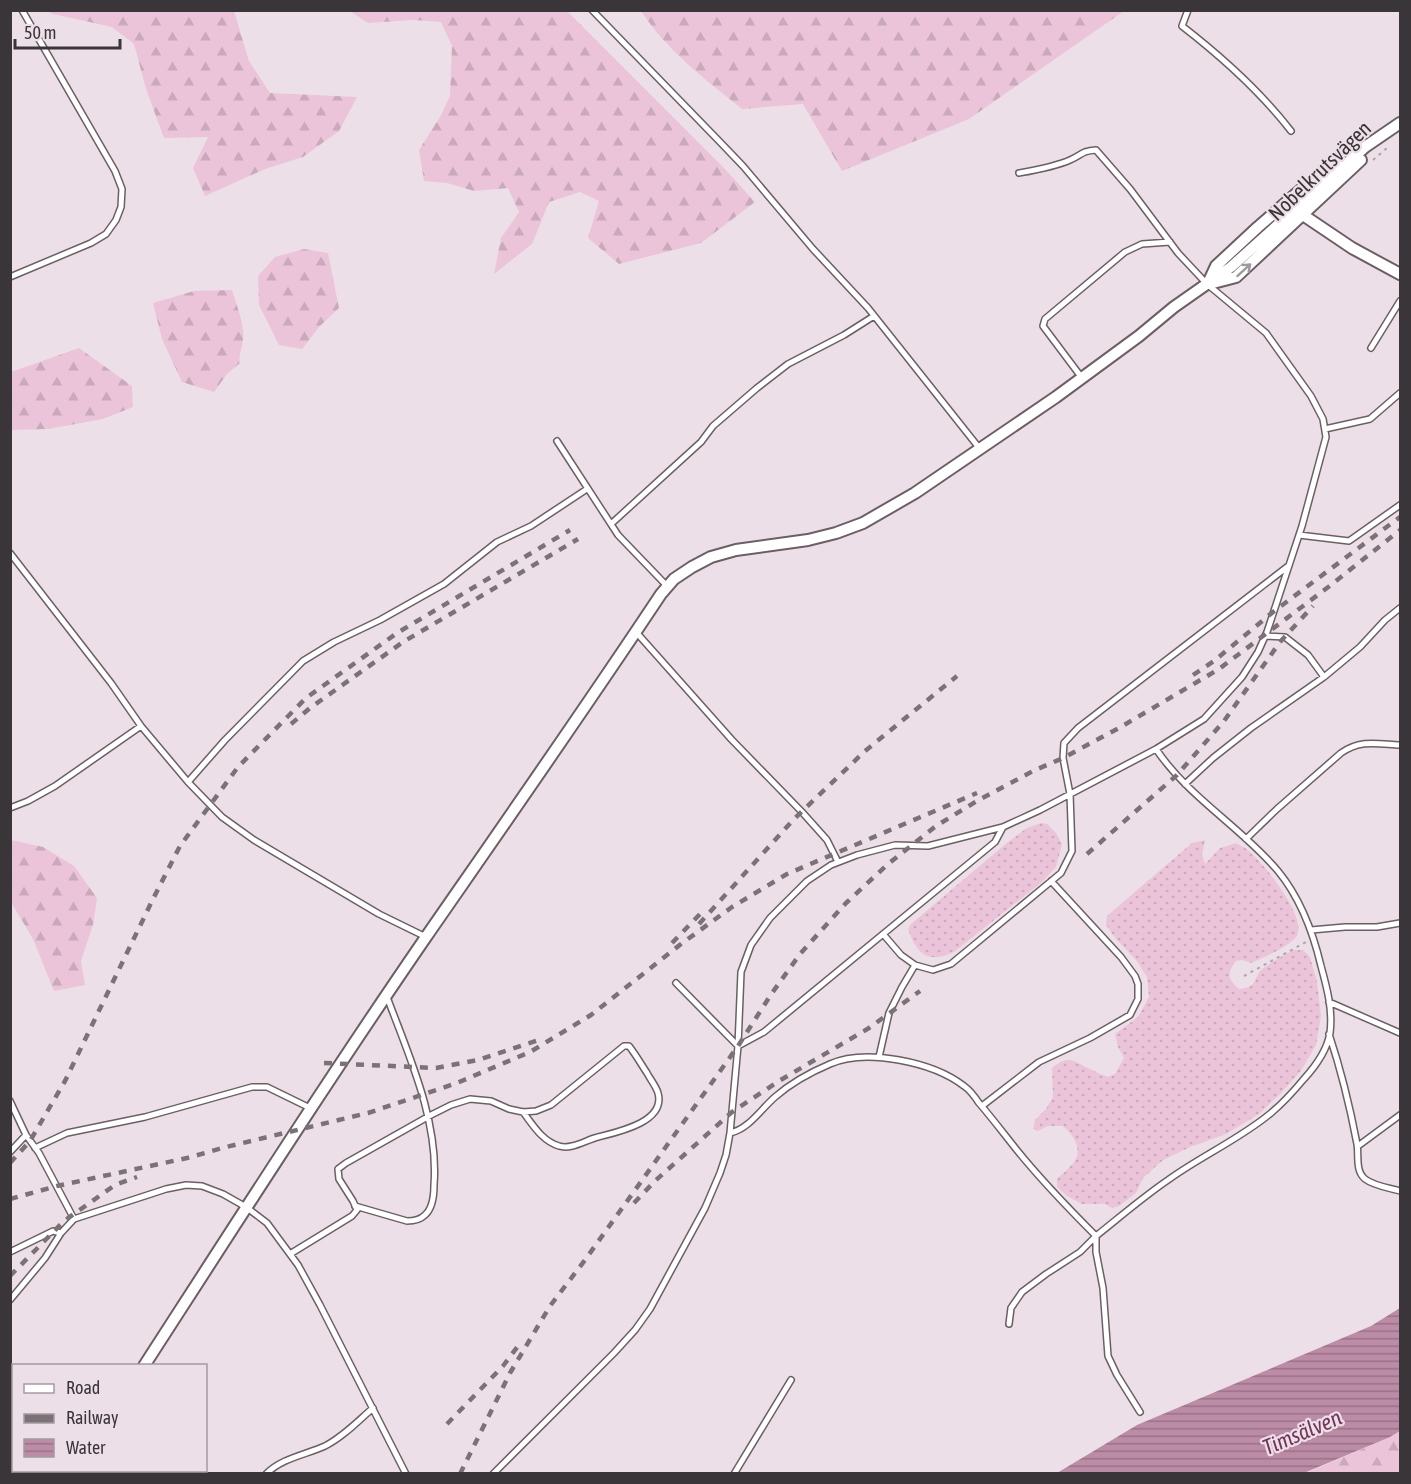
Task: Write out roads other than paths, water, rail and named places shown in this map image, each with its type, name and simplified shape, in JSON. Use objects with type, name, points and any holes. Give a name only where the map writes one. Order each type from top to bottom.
[{"type":"street","name":"Nobelkrutsvägen","points":[[1266,235],[1304,187],[1397,125]]},
{"type":"street","name":"Nobelkrutsvägen","points":[[1266,235],[1303,215],[1397,125]]},
{"type":"street","points":[[1303,215],[1352,248],[1401,274]]},
{"type":"street","points":[[1207,284],[1216,266],[1266,235]]},
{"type":"street","points":[[145,1364],[310,1108],[661,594],[674,579],[711,557],[736,550],[808,540],[836,533],[863,523],[915,493],[1082,378],[1207,284],[1236,277],[1266,235]]},
{"type":"lane","points":[[10,277],[91,243],[106,234],[122,207],[122,189],[115,171],[22,10]]},
{"type":"lane","points":[[592,10],[728,150],[874,316],[980,449]]},
{"type":"lane","points":[[1188,10],[1182,26],[1215,52],[1260,95],[1291,131]]},
{"type":"lane","points":[[492,1473],[635,1330],[650,1309],[705,1208],[726,1155],[730,1133],[738,1046],[741,972],[752,945],[770,918],[807,881],[831,865],[895,845],[928,846],[1003,827],[1156,749],[1204,719],[1242,677],[1265,636],[1299,535],[1320,461],[1326,436],[1323,418],[1311,396],[1266,333],[1207,284],[1178,253],[1130,189],[1096,150],[1084,151],[1071,160],[1045,168],[1019,173]]},
{"type":"lane","points":[[1082,378],[1043,326],[1045,319],[1125,252],[1142,244],[1170,242]]},
{"type":"lane","points":[[1371,348],[1401,301]]},
{"type":"lane","points":[[611,524],[701,442],[713,426],[757,388],[788,364],[844,335],[874,316]]},
{"type":"lane","points":[[1325,429],[1370,419],[1401,393]]},
{"type":"lane","points":[[557,441],[611,524],[668,587]]},
{"type":"lane","points":[[188,782],[225,740],[303,661],[334,642],[380,620],[444,584],[497,542],[531,526],[587,489]]},
{"type":"lane","points":[[1299,535],[1349,541],[1401,505]]},
{"type":"lane","points":[[10,553],[104,673],[141,726],[188,782],[222,817],[254,840],[379,914],[426,937]]},
{"type":"lane","points":[[884,934],[901,955],[915,965],[933,970],[951,964],[1061,873],[1072,851],[1070,794],[1063,758],[1064,743],[1078,728],[1289,566]]},
{"type":"lane","points":[[1185,784],[1251,728],[1323,677],[1360,647],[1385,620],[1401,608]]},
{"type":"lane","points":[[636,632],[732,740],[820,833],[838,862]]},
{"type":"lane","points":[[1265,636],[1284,637],[1308,655],[1323,677]]},
{"type":"lane","points":[[10,808],[55,786],[141,726]]},
{"type":"lane","points":[[1246,839],[1276,808],[1352,746],[1376,742],[1401,745]]},
{"type":"lane","points":[[1008,1324],[1011,1308],[1022,1292],[1080,1252],[1096,1236],[1169,1179],[1271,1113],[1311,1071],[1323,1052],[1329,1034],[1331,1013],[1311,930],[1290,888],[1278,871],[1246,839],[1185,784],[1166,764],[1156,749]]},
{"type":"lane","points":[[738,1046],[764,1032],[884,934],[995,842],[1003,827]]},
{"type":"lane","points":[[982,1106],[1039,1062],[1090,1038],[1130,1015],[1138,999],[1138,984],[1135,976],[1121,957],[1051,881]]},
{"type":"lane","points":[[1311,930],[1377,927],[1401,923]]},
{"type":"lane","points":[[879,1057],[889,1014],[915,965]]},
{"type":"lane","points":[[676,982],[738,1046]]},
{"type":"lane","points":[[355,1206],[407,1221],[415,1221],[425,1215],[433,1201],[436,1165],[428,1116],[387,995]]},
{"type":"lane","points":[[1329,1002],[1401,1033]]},
{"type":"lane","points":[[1329,1034],[1341,1069],[1358,1146],[1359,1171],[1365,1179],[1372,1183],[1401,1191]]},
{"type":"lane","points":[[290,1254],[352,1216],[357,1210],[339,1179],[338,1169],[451,1105],[470,1099],[491,1101],[523,1112],[536,1111],[551,1105],[624,1046],[629,1047],[636,1054],[658,1092],[659,1102],[656,1110],[640,1124],[562,1148],[550,1143],[539,1133],[523,1112]]},
{"type":"lane","points":[[730,1133],[747,1125],[777,1095],[808,1074],[850,1058],[888,1057],[940,1072],[966,1087],[1036,1173],[1096,1236],[1108,1356],[1140,1412]]},
{"type":"lane","points":[[35,1148],[67,1132],[145,1118],[252,1087],[267,1087],[310,1108]]},
{"type":"lane","points":[[10,1101],[26,1135],[74,1219]]},
{"type":"lane","points":[[1358,1146],[1401,1115]]},
{"type":"lane","points":[[10,1152],[26,1135]]},
{"type":"lane","points":[[10,1300],[74,1219],[166,1189],[186,1185],[202,1186],[223,1194],[267,1222],[298,1264],[406,1473]]},
{"type":"lane","points":[[10,1252],[53,1231],[61,1233]]},
{"type":"lane","points":[[734,1473],[791,1380]]},
{"type":"lane","points":[[266,1473],[281,1462],[327,1445],[374,1408]]},
{"type":"water","name":"Timsälven","points":[[1400,1308],[1400,1431],[1390,1437],[1304,1473],[1057,1473],[1137,1425],[1371,1326]]},
{"type":"railway","points":[[1193,675],[1400,517]]},
{"type":"railway","points":[[10,1163],[30,1141],[65,1081],[180,846],[238,767],[306,698],[397,633],[570,530]]},
{"type":"railway","points":[[460,1474],[510,1373],[550,1306],[738,1046],[800,954],[846,903],[888,864],[936,826],[1033,771],[1119,728],[1219,669],[1400,530]]},
{"type":"railway","points":[[291,724],[403,642],[578,539]]},
{"type":"railway","points":[[1087,854],[1177,775],[1224,721],[1280,642],[1313,606]]},
{"type":"railway","points":[[699,924],[794,819],[865,751],[957,676]]},
{"type":"railway","points":[[10,1199],[368,1113],[457,1083],[530,1052],[591,1015],[732,907],[787,874],[977,793]]},
{"type":"railway","points":[[672,943],[701,913]]},
{"type":"railway","points":[[634,1203],[655,1181],[732,1112],[779,1081],[869,1028],[920,991]]},
{"type":"railway","points":[[324,1063],[436,1068],[478,1060],[542,1039]]},
{"type":"railway","points":[[10,1276],[64,1221],[115,1185],[137,1177]]},
{"type":"railway","points":[[447,1424],[503,1366],[518,1346]]}]
